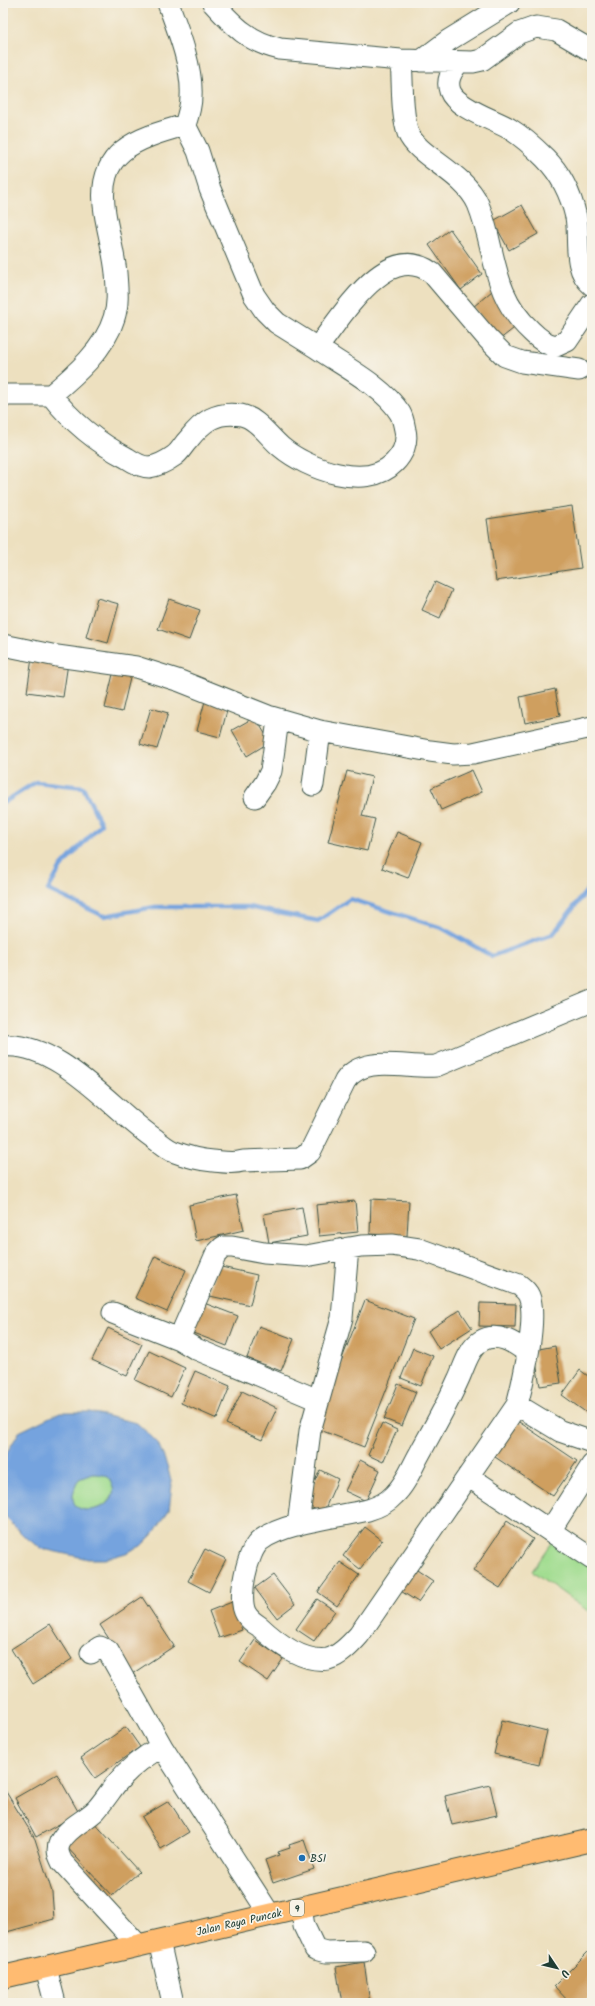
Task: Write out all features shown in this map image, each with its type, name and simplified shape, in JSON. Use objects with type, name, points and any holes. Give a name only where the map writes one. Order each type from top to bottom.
[{"type":"highway","name":"Jalan Raya Puncak","points":[[3,1977],[592,1840]]},
{"type":"street","points":[[51,395],[69,418],[86,433],[118,454],[147,467],[160,464],[175,455],[204,421],[216,416],[230,415],[248,417],[282,448],[300,460],[324,471],[365,476],[379,474],[395,462],[406,444],[406,434],[400,414],[383,394],[317,348],[277,323],[265,311],[254,295],[210,189],[198,151],[186,125],[191,104],[191,91],[186,58],[168,3]]},
{"type":"street","points":[[213,3],[246,35],[267,46],[303,52],[411,61],[458,63],[482,60],[519,33],[536,27],[556,30],[592,51]]},
{"type":"street","points":[[411,61],[450,40],[509,3]]},
{"type":"street","points":[[411,61],[405,116],[409,133],[422,149],[458,177],[475,198],[483,220],[500,286],[523,324],[545,342],[556,346],[567,341],[592,304]]},
{"type":"street","points":[[458,63],[452,72],[449,82],[450,91],[454,99],[511,130],[536,149],[557,172],[564,184],[576,217],[580,271],[592,285]]},
{"type":"street","points":[[3,395],[51,395],[70,378],[103,341],[114,319],[118,293],[114,258],[105,212],[105,175],[110,163],[124,147],[159,132],[186,125]]},
{"type":"street","points":[[317,348],[372,280],[392,267],[412,265],[422,267],[432,274],[488,339],[505,356],[522,362],[579,370]]},
{"type":"street","points":[[3,645],[57,656],[136,666],[278,720],[320,731],[423,750],[464,754],[592,727]]},
{"type":"street","points":[[255,797],[271,771],[278,720]]},
{"type":"street","points":[[314,785],[320,731]]},
{"type":"street","points":[[3,1046],[31,1048],[63,1065],[88,1083],[142,1131],[171,1150],[200,1160],[234,1163],[243,1161],[300,1159],[310,1152],[345,1081],[352,1072],[358,1068],[385,1065],[436,1066],[592,1001]]},
{"type":"street","points":[[179,1339],[216,1254],[223,1248],[232,1247],[264,1254],[306,1256],[361,1246],[392,1245],[412,1248],[519,1285],[529,1295],[531,1302],[528,1353],[517,1405],[359,1635],[344,1650],[329,1659],[304,1656],[289,1650],[262,1630],[244,1612],[245,1577],[249,1558],[255,1546],[260,1540],[277,1531],[378,1507],[394,1495],[408,1475],[449,1399],[472,1348],[480,1342],[493,1337],[517,1345],[528,1353]]},
{"type":"street","points":[[298,1525],[310,1431],[342,1318],[348,1248]]},
{"type":"street","points":[[113,1313],[179,1339],[196,1349],[318,1400]]},
{"type":"street","points":[[517,1405],[560,1431],[592,1442]]},
{"type":"street","points":[[550,1531],[592,1465]]},
{"type":"street","points":[[468,1476],[592,1559]]},
{"type":"street","points":[[91,1653],[100,1647],[108,1650],[162,1747],[270,1915]]},
{"type":"street","points":[[138,1945],[62,1862],[59,1857],[58,1848],[63,1838],[73,1827],[96,1810],[128,1770],[162,1747]]},
{"type":"street","points":[[301,1908],[304,1926],[315,1949],[326,1952],[364,1951]]},
{"type":"street","points":[[159,1941],[174,2003]]},
{"type":"street","points":[[46,1968],[55,2003]]},
{"type":"green space","points":[[92,1474],[107,1476],[112,1484],[113,1494],[109,1501],[100,1507],[90,1510],[81,1509],[75,1504],[73,1494],[79,1479]]},
{"type":"green space","points":[[556,1537],[592,1563],[592,1614],[532,1571]]},
{"type":"water","points":[[60,1412],[90,1412],[137,1423],[158,1443],[167,1465],[172,1485],[169,1510],[153,1534],[141,1546],[126,1553],[105,1559],[88,1559],[43,1549],[26,1538],[8,1520],[3,1511],[3,1462],[19,1432]],"holes":[[[92,1474],[107,1476],[112,1484],[113,1494],[109,1502],[100,1507],[90,1510],[81,1509],[75,1504],[73,1494],[79,1479]]]},
{"type":"building","points":[[522,205],[538,234],[509,250],[493,221]]},
{"type":"building","points":[[450,229],[482,274],[461,290],[429,245]]},
{"type":"building","points":[[492,291],[518,325],[499,340],[473,307]]},
{"type":"building","points":[[572,506],[581,568],[496,581],[487,519]]},
{"type":"building","points":[[435,582],[452,590],[440,618],[422,610]]},
{"type":"building","points":[[97,598],[119,604],[108,643],[86,637]]},
{"type":"building","points":[[169,599],[200,610],[189,640],[158,629]]},
{"type":"building","points":[[32,658],[68,663],[63,697],[27,692]]},
{"type":"building","points":[[114,670],[131,674],[122,712],[105,708]]},
{"type":"building","points":[[555,689],[560,716],[525,723],[520,697]]},
{"type":"building","points":[[205,701],[228,707],[220,737],[197,731]]},
{"type":"building","points":[[151,708],[168,713],[157,749],[140,744]]},
{"type":"building","points":[[255,717],[270,742],[247,756],[232,730]]},
{"type":"building","points":[[472,770],[482,792],[441,810],[431,788]]},
{"type":"building","points":[[347,771],[372,777],[362,816],[375,819],[367,851],[328,842]]},
{"type":"building","points":[[397,832],[422,842],[408,878],[382,868]]},
{"type":"building","points":[[236,1195],[244,1230],[196,1241],[189,1205]]},
{"type":"building","points":[[371,1199],[409,1201],[407,1236],[370,1234]]},
{"type":"building","points":[[355,1201],[358,1232],[319,1236],[316,1205]]},
{"type":"building","points":[[302,1207],[307,1236],[269,1243],[264,1214]]},
{"type":"building","points":[[155,1256],[186,1270],[167,1312],[135,1298]]},
{"type":"building","points":[[217,1266],[257,1275],[250,1305],[210,1296]]},
{"type":"building","points":[[365,1300],[414,1319],[364,1447],[315,1428]]},
{"type":"building","points":[[204,1303],[238,1316],[227,1346],[193,1333]]},
{"type":"building","points":[[480,1303],[516,1304],[515,1327],[479,1326]]},
{"type":"building","points":[[460,1310],[472,1328],[439,1349],[428,1331]]},
{"type":"building","points":[[259,1326],[294,1339],[281,1371],[247,1358]]},
{"type":"building","points":[[108,1328],[142,1344],[127,1376],[92,1360]]},
{"type":"building","points":[[555,1346],[561,1383],[540,1386],[534,1350]]},
{"type":"building","points":[[413,1348],[433,1356],[421,1386],[401,1378]]},
{"type":"building","points":[[149,1351],[185,1368],[171,1397],[135,1380]]},
{"type":"building","points":[[580,1370],[592,1379],[591,1416],[562,1395]]},
{"type":"building","points":[[195,1371],[230,1386],[217,1419],[181,1403]]},
{"type":"building","points":[[398,1384],[416,1392],[402,1426],[384,1419]]},
{"type":"building","points":[[242,1391],[277,1408],[262,1440],[226,1424]]},
{"type":"building","points":[[516,1420],[577,1461],[553,1496],[492,1455]]},
{"type":"building","points":[[382,1423],[397,1430],[383,1462],[368,1455]]},
{"type":"building","points":[[360,1460],[380,1470],[366,1501],[345,1491]]},
{"type":"building","points":[[320,1470],[338,1479],[323,1513],[304,1504]]},
{"type":"building","points":[[507,1521],[533,1539],[500,1588],[473,1571]]},
{"type":"building","points":[[365,1527],[382,1540],[360,1569],[343,1556]]},
{"type":"building","points":[[205,1549],[226,1559],[209,1592],[188,1581]]},
{"type":"building","points":[[340,1562],[359,1575],[337,1606],[318,1592]]},
{"type":"building","points":[[411,1566],[433,1581],[418,1602],[396,1588]]},
{"type":"building","points":[[273,1575],[295,1604],[277,1618],[255,1588]]},
{"type":"building","points":[[142,1597],[174,1646],[132,1674],[100,1625]]},
{"type":"building","points":[[317,1599],[335,1611],[314,1641],[296,1629]]},
{"type":"building","points":[[232,1602],[242,1630],[219,1638],[209,1611]]},
{"type":"building","points":[[50,1624],[72,1659],[33,1684],[11,1649]]},
{"type":"building","points":[[255,1640],[283,1659],[268,1681],[240,1662]]},
{"type":"building","points":[[502,1720],[547,1731],[539,1765],[494,1754]]},
{"type":"building","points":[[126,1727],[140,1747],[95,1778],[81,1758]]},
{"type":"building","points":[[57,1774],[79,1813],[36,1837],[15,1798]]},
{"type":"building","points":[[490,1785],[497,1815],[452,1825],[445,1796]]},
{"type":"building","points":[[3,1787],[35,1839],[52,1892],[54,1919],[3,1933],[3,1909],[5,1908],[3,1896]]},
{"type":"building","points":[[169,1801],[189,1832],[161,1849],[142,1817]]},
{"type":"building","points":[[91,1819],[139,1872],[112,1896],[64,1844]]},
{"type":"building","points":[[304,1840],[314,1869],[273,1883],[265,1860],[279,1855],[278,1852],[290,1848],[289,1845]]},
{"type":"building","points":[[589,1951],[592,1954],[592,1996],[585,2003],[570,2003],[554,1986]]},
{"type":"building","points":[[364,1962],[370,2003],[342,2003],[336,1967]]},
{"type":"waterway","points":[[3,803],[36,782],[83,787],[101,824],[61,867],[48,890],[104,916],[155,907],[248,907],[318,921],[350,899],[442,928],[492,956],[553,934],[592,884]]},
{"type":"place","name":"BSI","points":[[302,1858]]}]
